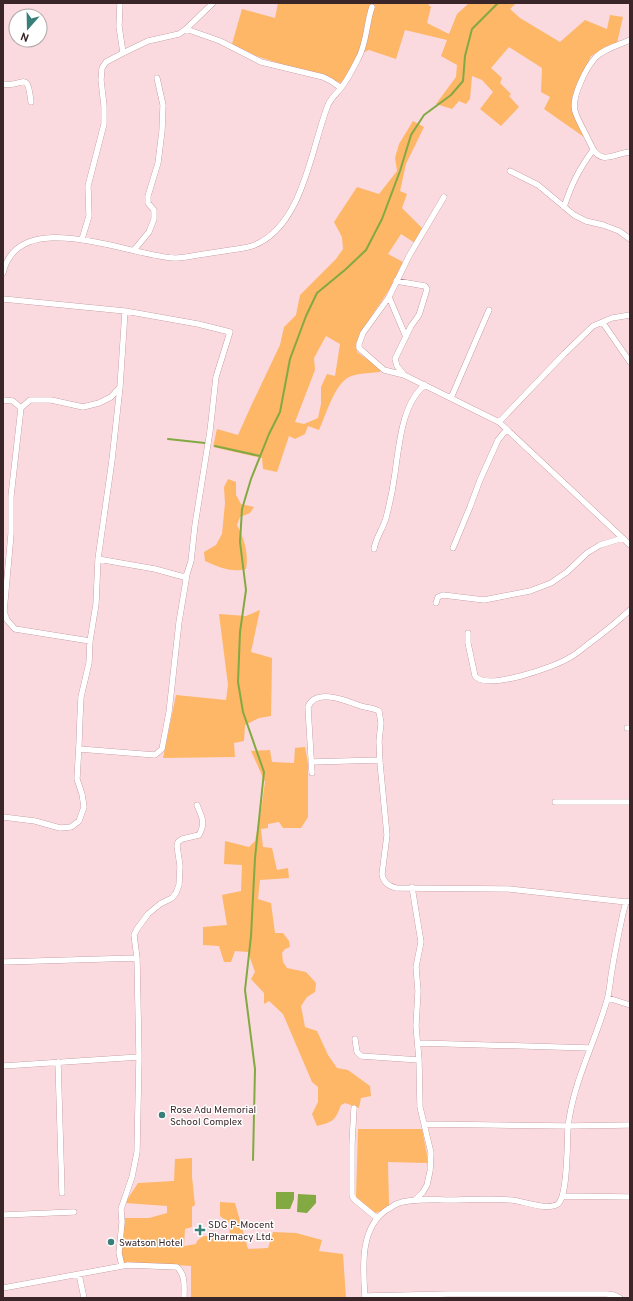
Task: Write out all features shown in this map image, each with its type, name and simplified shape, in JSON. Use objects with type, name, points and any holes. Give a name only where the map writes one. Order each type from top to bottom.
[{"type":"street","points":[[120,3],[120,26],[123,53]]},
{"type":"street","points":[[82,239],[89,216],[88,186],[104,124],[102,68],[106,62],[148,41],[179,34],[186,30],[213,3]]},
{"type":"street","points":[[3,273],[4,268],[12,254],[25,243],[42,238],[82,239],[134,250],[154,256],[176,258],[252,246],[274,234],[288,215],[302,186],[329,103],[341,88],[359,58],[372,7]]},
{"type":"street","points":[[186,30],[220,41],[261,62],[323,77],[332,81],[341,88]]},
{"type":"street","points":[[630,40],[606,50],[596,57],[587,69],[576,94],[574,104],[575,112],[593,150],[603,157],[608,157],[622,152],[630,152]]},
{"type":"street","points":[[134,250],[149,232],[154,219],[154,210],[148,203],[148,196],[158,164],[163,105],[157,78]]},
{"type":"street","points":[[3,84],[13,84],[22,81],[26,82],[29,86],[31,102]]},
{"type":"street","points":[[564,207],[579,169],[593,150]]},
{"type":"street","points":[[510,171],[538,185],[552,195],[574,215],[619,231],[630,238]]},
{"type":"street","points":[[444,197],[409,256],[389,297],[363,333],[359,344],[360,348],[384,370],[404,376],[425,385],[499,422],[630,545]]},
{"type":"street","points":[[396,281],[425,286],[427,289],[419,315],[411,326],[395,359],[397,366],[404,376]]},
{"type":"street","points":[[389,297],[406,337]]},
{"type":"street","points":[[3,299],[125,311],[198,324],[230,332],[216,377],[210,431],[195,525],[191,561],[187,574],[179,622],[169,712],[162,749],[155,755],[79,749]]},
{"type":"street","points":[[451,398],[489,310]]},
{"type":"street","points":[[3,817],[35,821],[60,828],[71,827],[79,821],[84,807],[82,794],[77,779],[81,697],[89,663],[90,642],[96,604],[98,559],[112,460],[120,387],[125,311]]},
{"type":"street","points":[[499,422],[593,326],[612,318],[630,315]]},
{"type":"street","points":[[603,323],[630,362]]},
{"type":"street","points":[[374,549],[376,540],[386,520],[395,472],[396,455],[406,414],[414,397],[425,385]]},
{"type":"street","points":[[90,642],[15,629],[7,620],[4,612],[11,534],[11,496],[21,408],[30,400],[51,400],[83,406],[99,403],[111,397],[120,387]]},
{"type":"street","points":[[3,400],[13,401],[21,408]]},
{"type":"street","points":[[453,548],[480,480],[498,440],[507,429]]},
{"type":"street","points":[[436,603],[438,597],[443,594],[484,600],[530,591],[552,583],[562,576],[587,552],[600,545],[623,538]]},
{"type":"street","points":[[98,559],[155,569],[184,577],[187,574]]},
{"type":"street","points":[[468,633],[475,676],[478,680],[482,681],[500,680],[552,666],[570,658],[606,631],[630,610]]},
{"type":"street","points":[[312,773],[308,707],[313,699],[320,697],[336,698],[350,701],[360,706],[373,708],[379,711],[381,723],[380,760],[387,835],[382,874],[383,879],[390,887],[509,890],[628,902],[619,930],[608,998],[576,1090],[568,1126],[565,1184],[561,1201],[557,1205],[548,1207],[510,1200],[415,1200],[398,1203],[377,1218],[371,1228],[363,1257],[365,1297],[543,1296],[607,1294],[620,1298]]},
{"type":"street","points":[[312,762],[380,760]]},
{"type":"street","points":[[555,802],[630,802]]},
{"type":"street","points":[[122,1266],[120,1259],[122,1222],[121,1209],[132,1177],[137,1152],[139,1057],[137,958],[134,935],[136,929],[152,911],[160,904],[172,898],[176,893],[179,885],[180,866],[177,846],[178,842],[182,839],[199,834],[204,824],[197,805]]},
{"type":"street","points":[[412,888],[421,942],[416,967],[418,991],[416,1015],[420,1107],[431,1153],[430,1171],[427,1185],[424,1192],[415,1200]]},
{"type":"street","points":[[3,962],[137,958]]},
{"type":"street","points":[[608,998],[630,1005]]},
{"type":"street","points":[[356,1039],[357,1052],[361,1056],[419,1060]]},
{"type":"street","points":[[418,1043],[590,1048]]},
{"type":"street","points":[[3,1066],[139,1057]]},
{"type":"street","points":[[58,1062],[62,1194]]},
{"type":"street","points":[[354,1108],[352,1196],[377,1218]]},
{"type":"street","points":[[424,1124],[568,1126],[630,1125]]},
{"type":"street","points":[[563,1196],[630,1197]]},
{"type":"street","points":[[3,1215],[74,1212]]},
{"type":"street","points":[[3,1288],[122,1266],[134,1265],[176,1267],[181,1271],[184,1277],[184,1298]]},
{"type":"street","points":[[79,1274],[84,1298]]},
{"type":"shaded area","points":[[278,3],[427,3],[431,7],[427,23],[449,34],[457,14],[469,3],[516,3],[510,9],[520,18],[560,42],[585,20],[607,29],[610,15],[623,17],[617,43],[591,56],[572,97],[572,106],[585,136],[584,137],[544,109],[550,97],[541,92],[542,68],[509,47],[491,68],[502,78],[500,83],[511,94],[509,96],[519,107],[501,126],[480,109],[493,92],[482,80],[472,76],[470,99],[466,104],[459,101],[452,109],[436,104],[456,77],[457,65],[441,56],[447,40],[405,30],[396,59],[369,50],[357,55],[349,73],[341,83],[256,56],[232,44],[242,9],[275,18]]},
{"type":"shaded area","points":[[413,121],[424,127],[406,164],[400,191],[407,194],[402,208],[423,229],[415,243],[401,234],[388,254],[403,262],[392,285],[365,327],[358,344],[357,352],[381,369],[380,372],[356,375],[349,377],[344,381],[335,393],[319,430],[308,426],[305,434],[295,439],[289,436],[277,472],[263,469],[262,458],[213,447],[217,429],[238,435],[280,345],[284,327],[296,315],[300,295],[336,259],[343,249],[342,237],[334,222],[357,187],[379,194],[397,171],[395,158],[399,144]],"holes":[[[326,336],[340,344],[335,376],[327,374],[321,387],[321,404],[318,418],[304,424],[295,422],[315,370],[314,358]]]},
{"type":"shaded area","points":[[228,479],[236,482],[236,495],[241,504],[254,507],[250,513],[240,517],[237,525],[244,541],[247,557],[246,569],[241,570],[225,569],[205,561],[204,552],[216,545],[222,534],[225,503],[224,487]]},
{"type":"shaded area","points":[[260,610],[251,652],[272,658],[271,716],[259,718],[245,725],[244,741],[234,743],[235,757],[163,758],[176,695],[226,700],[228,685],[219,614],[246,616]]},
{"type":"shaded area","points":[[305,747],[308,763],[308,817],[301,828],[283,828],[279,822],[268,824],[268,828],[261,829],[263,847],[272,848],[277,870],[288,868],[289,878],[260,880],[258,899],[271,903],[275,933],[283,933],[289,941],[290,947],[285,949],[282,953],[283,962],[287,968],[306,972],[316,983],[315,992],[307,997],[301,1006],[305,1027],[317,1031],[328,1055],[337,1068],[348,1070],[370,1086],[371,1096],[361,1098],[359,1108],[345,1103],[341,1105],[333,1120],[317,1126],[312,1114],[318,1102],[318,1087],[312,1082],[283,1014],[269,1001],[264,1004],[264,993],[251,979],[255,972],[248,952],[235,951],[231,962],[224,962],[219,946],[203,945],[203,927],[227,925],[222,895],[241,891],[242,865],[224,864],[225,841],[249,847],[255,841],[265,782],[251,751],[270,750],[272,762],[294,763],[295,748]]},
{"type":"shaded area","points":[[358,1129],[422,1129],[427,1163],[388,1162],[389,1205],[381,1211],[375,1213],[361,1203],[356,1197]]},
{"type":"shaded area","points":[[192,1158],[192,1177],[195,1205],[192,1207],[192,1227],[185,1229],[184,1246],[196,1244],[197,1241],[203,1236],[230,1237],[229,1223],[220,1216],[220,1202],[235,1203],[248,1249],[268,1248],[273,1232],[296,1233],[322,1240],[319,1251],[343,1254],[346,1298],[191,1298],[191,1266],[148,1263],[124,1264],[121,1254],[125,1218],[149,1218],[167,1213],[167,1206],[125,1203],[138,1183],[174,1181],[175,1159]]},
{"type":"shaded area","points":[[276,1192],[294,1192],[294,1199],[290,1209],[276,1209]]},
{"type":"shaded area","points":[[298,1194],[316,1195],[316,1203],[307,1213],[297,1212]]},
{"type":"waterway","points":[[253,1160],[255,1069],[245,990],[251,936],[255,858],[264,772],[243,712],[238,682],[240,632],[246,590],[240,542],[242,509],[251,479],[269,434],[280,412],[290,359],[306,316],[317,293],[366,250],[382,219],[400,171],[411,135],[424,115],[451,95],[463,81],[465,56],[472,29],[498,3]]},
{"type":"waterway","points":[[168,439],[205,443]]},
{"type":"waterway","points":[[215,446],[260,456]]},
{"type":"place","name":"Rose Adu Memorial School Complex","points":[[162,1115]]},
{"type":"place","name":"SDG P-Mocent Pharmacy Ltd.","points":[[200,1230]]},
{"type":"place","name":"Swatson Hotel","points":[[111,1242]]}]
